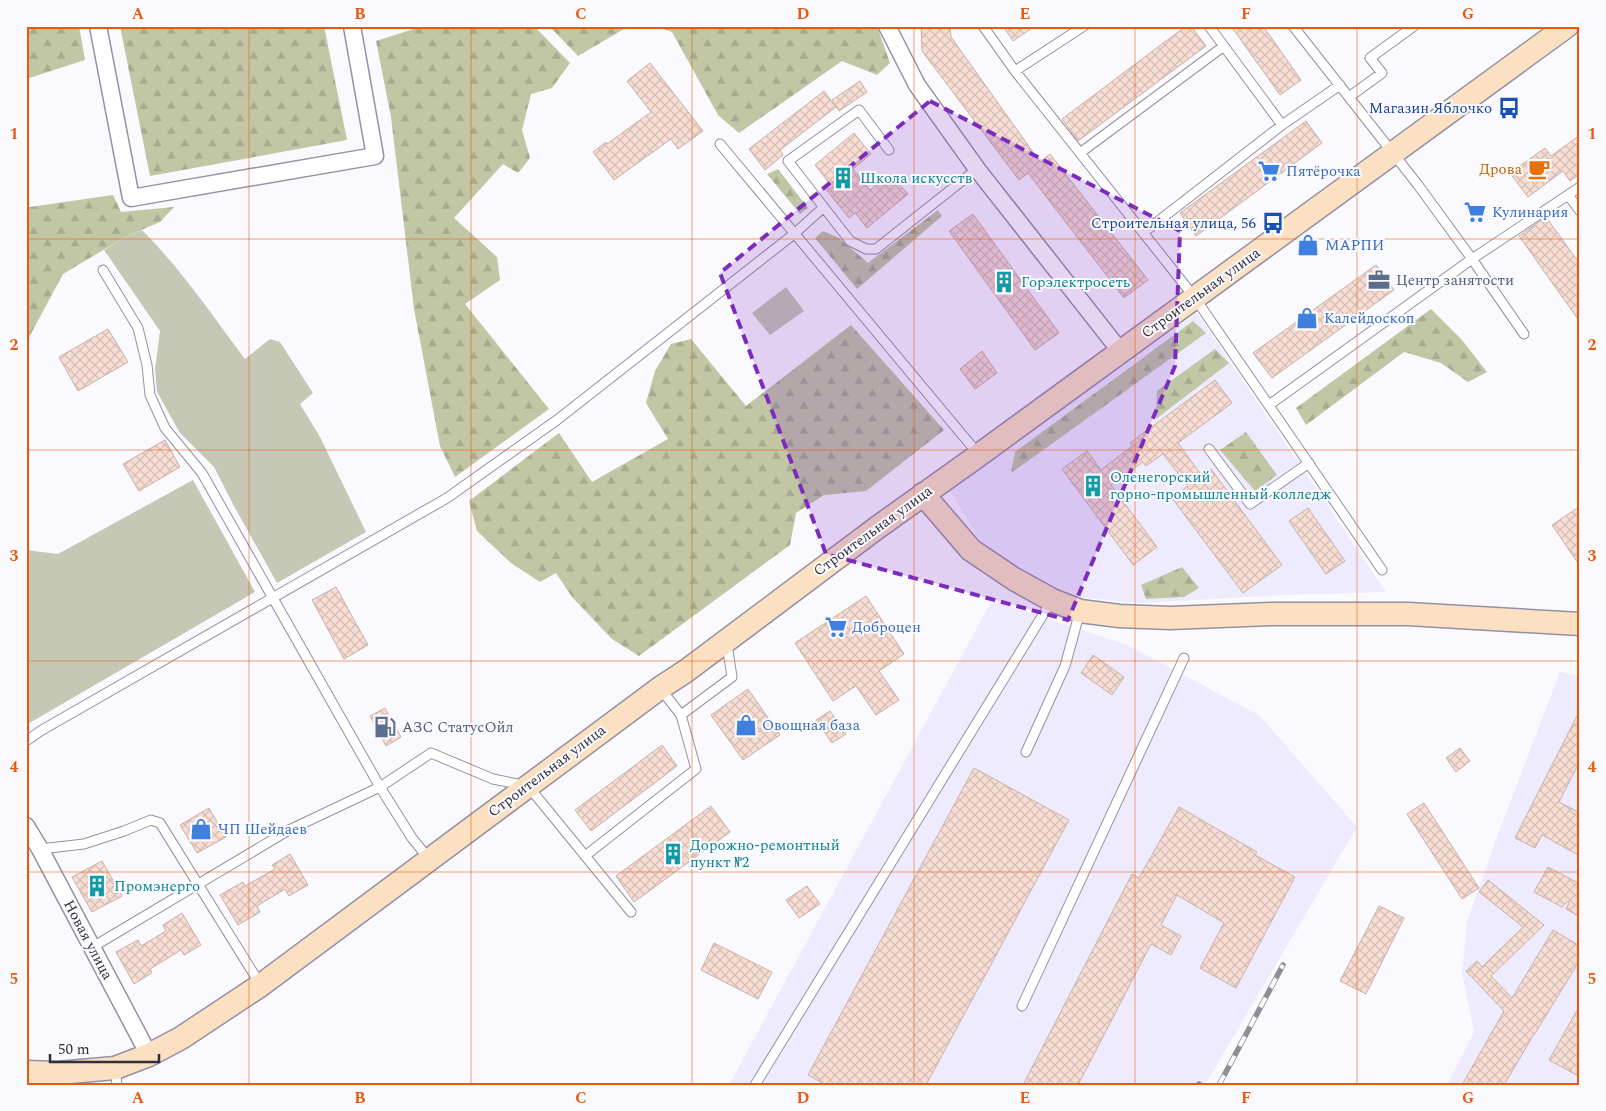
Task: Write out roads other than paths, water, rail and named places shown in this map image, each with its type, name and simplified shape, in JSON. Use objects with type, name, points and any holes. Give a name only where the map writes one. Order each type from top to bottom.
[{"type":"street","points":[[98,26],[131,198],[375,156],[352,26]]},
{"type":"street","points":[[887,26],[917,84],[977,169],[1121,352]]},
{"type":"street","name":"Строительная улица","points":[[26,1072],[116,1076],[148,1055],[181,1038],[260,985],[924,494],[1567,26]]},
{"type":"street","points":[[924,494],[971,550],[1014,579],[1052,600],[1080,611],[1120,616],[1170,618],[1271,614],[1408,614],[1580,624]]},
{"type":"street","name":"Новая улица","points":[[26,826],[40,849],[148,1055]]},
{"type":"lane","points":[[983,26],[1015,71],[1194,298],[1382,570]]},
{"type":"lane","points":[[1015,71],[1084,26]]},
{"type":"lane","points":[[1209,26],[1282,125]]},
{"type":"lane","points":[[1293,26],[1393,153],[1472,259],[1524,334]]},
{"type":"lane","points":[[1349,97],[1382,73],[1370,58],[1414,26]]},
{"type":"lane","points":[[1080,153],[1224,46]]},
{"type":"lane","points":[[1143,233],[1282,125],[1340,85]]},
{"type":"lane","points":[[889,150],[859,110],[788,161],[850,241],[866,249],[876,249],[977,169]]},
{"type":"lane","points":[[720,144],[979,455]]},
{"type":"lane","points":[[1269,405],[1472,259],[1580,187]]},
{"type":"lane","points":[[1568,195],[1580,211]]},
{"type":"lane","points":[[26,741],[42,730],[447,498],[557,420],[794,234],[824,207]]},
{"type":"lane","points":[[103,270],[138,328],[147,364],[150,395],[165,428],[202,473],[380,787],[412,838],[429,859]]},
{"type":"lane","points":[[1209,449],[1250,504],[1309,463]]},
{"type":"lane","points":[[755,1085],[1052,600]]},
{"type":"lane","points":[[1026,752],[1065,666],[1080,611]]},
{"type":"lane","points":[[681,715],[732,677],[726,641]]},
{"type":"lane","points":[[1022,1006],[1184,658]]},
{"type":"lane","points":[[585,856],[696,769],[681,715],[660,688]]},
{"type":"lane","points":[[91,948],[289,830],[380,787],[431,753],[493,779],[528,786],[630,912]]},
{"type":"lane","points":[[40,849],[84,844],[151,820],[160,823],[260,985]]},
{"type":"railway","points":[[1219,1085],[1283,965]]},
{"type":"place","name":"Магазин Яблочко","points":[[1509,108]]},
{"type":"place","name":"Дрова","points":[[1539,169]]},
{"type":"place","name":"Пятёрочка","points":[[1269,171]]},
{"type":"place","name":"Школа искусств","points":[[843,178]]},
{"type":"place","name":"Кулинария","points":[[1475,212]]},
{"type":"place","name":"Строительная улица, 56","points":[[1273,223]]},
{"type":"place","name":"МАРПИ","points":[[1308,245]]},
{"type":"place","name":"Центр занятости","points":[[1379,280]]},
{"type":"place","name":"Горэлектросеть","points":[[1004,282]]},
{"type":"place","name":"Калейдоскоп","points":[[1307,318]]},
{"type":"place","name":"Оленегорский горно-промышленный колледж","points":[[1093,486]]},
{"type":"place","name":"Доброцен","points":[[836,627]]},
{"type":"place","name":"Овощная база","points":[[746,725]]},
{"type":"place","name":"АЗС СтатусОйл","points":[[385,727]]},
{"type":"place","name":"ЧП Шейдаев","points":[[201,829]]},
{"type":"place","name":"Дорожно-ремонтный пункт №2","points":[[673,854]]},
{"type":"place","name":"Промэнерго","points":[[97,886]]}]
